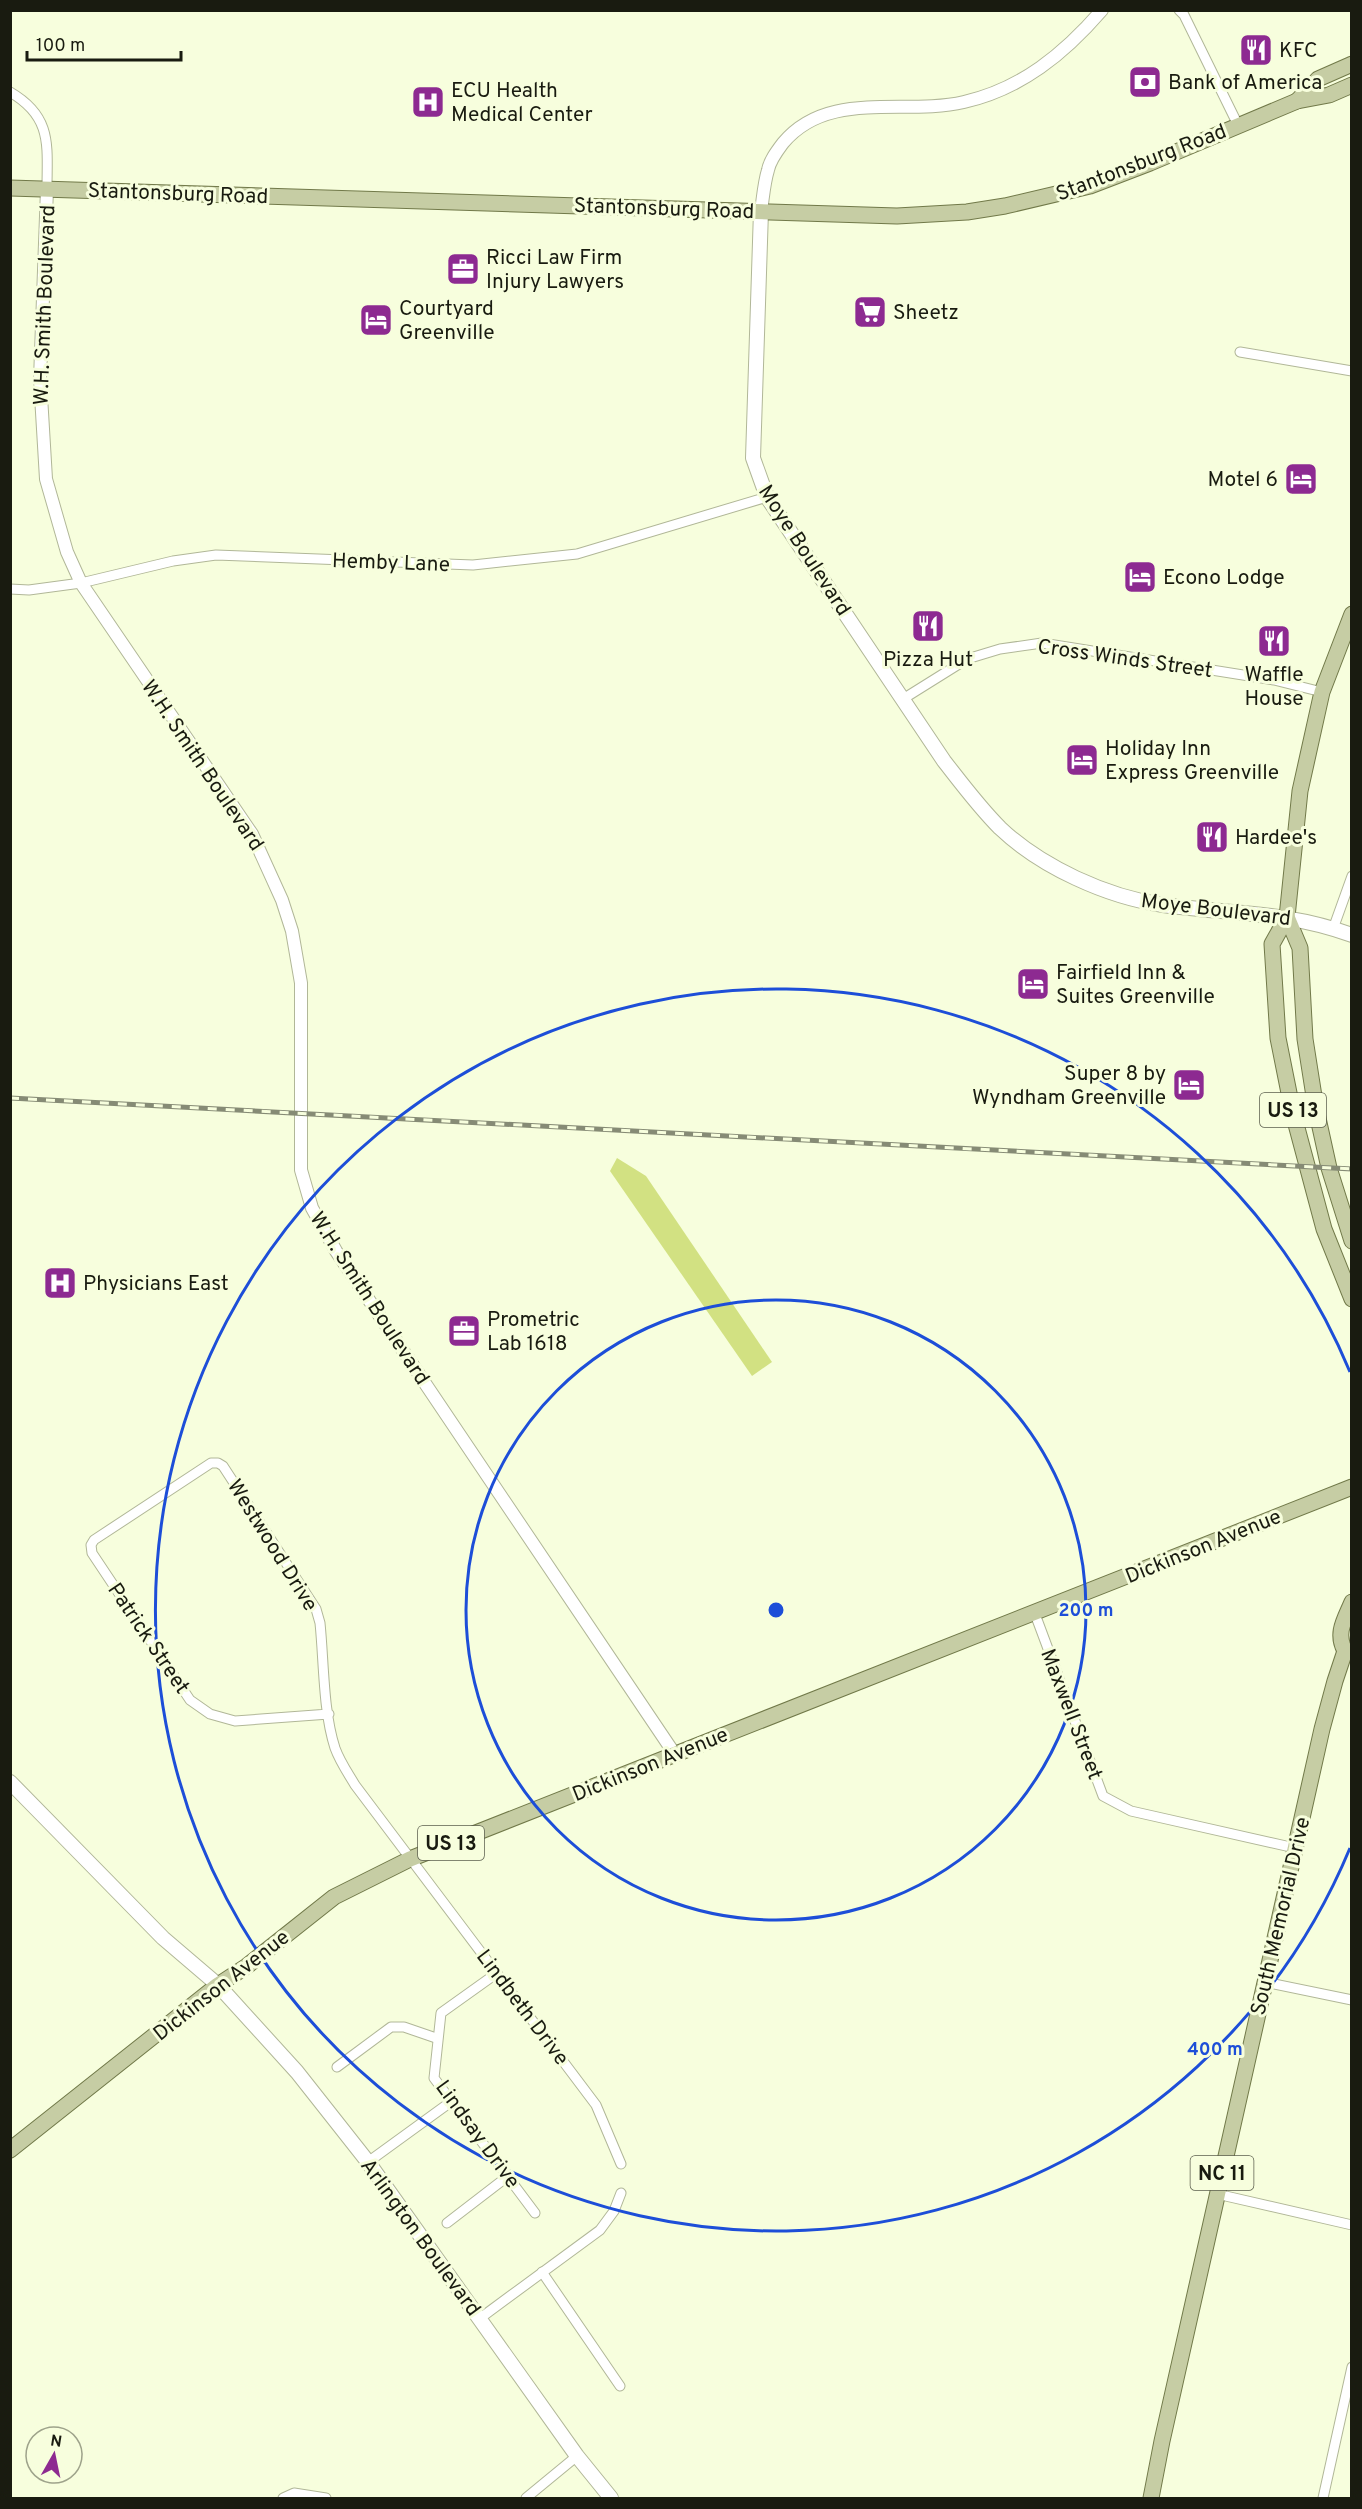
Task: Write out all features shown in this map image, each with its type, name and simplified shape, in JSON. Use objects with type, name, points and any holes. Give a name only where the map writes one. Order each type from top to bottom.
[{"type":"main road","name":"Stantonsburg Road","points":[[1297,101],[1318,79],[1352,64]]},
{"type":"main road","name":"Stantonsburg Road","points":[[10,188],[897,216],[967,212],[1005,207],[1090,186],[1150,164],[1297,101],[1329,95],[1352,85]]},
{"type":"main road","name":"Moye Boulevard","points":[[761,211],[753,458],[767,497],[944,761],[974,801],[1001,829],[1060,871],[1106,891],[1153,903],[1287,916],[1352,935]]},
{"type":"main road","name":"US 13","points":[[1352,614],[1322,692],[1300,791],[1287,916],[1272,944],[1275,1006],[1282,1059],[1315,1199],[1352,1299]]},
{"type":"main road","name":"US 13","points":[[1287,916],[1300,948],[1305,1039],[1316,1108],[1332,1179],[1352,1241]]},
{"type":"main road","name":"Dickinson Avenue","points":[[10,2150],[218,1984],[247,1966],[334,1897],[410,1859],[1352,1487]]},
{"type":"main road","name":"South Memorial Drive","points":[[1151,2499],[1162,2441],[1328,1704],[1348,1652],[1340,1642],[1339,1634],[1352,1602]]},
{"type":"main road","name":"Arlington Boulevard","points":[[10,1782],[163,1938],[218,1984],[297,2072],[368,2162],[610,2499]]},
{"type":"street","name":"Moye Boulevard","points":[[761,211],[768,170],[777,150],[802,123],[820,115],[844,109],[928,107],[963,102],[993,93],[1016,82],[1059,55],[1076,40],[1102,10]]},
{"type":"street","points":[[1195,10],[1182,13],[1238,125]]},
{"type":"street","points":[[10,92],[20,98],[42,122],[47,140],[47,189]]},
{"type":"street","name":"W.H. Smith Boulevard","points":[[47,189],[40,379],[46,479],[67,552],[81,583],[252,834],[282,900],[292,931],[301,983],[301,1170],[312,1208],[336,1251],[674,1753]]},
{"type":"street","points":[[1240,352],[1352,371]]},
{"type":"street","name":"Hemby Lane","points":[[10,589],[29,590],[81,583],[173,561],[216,555],[473,566],[577,554],[767,497]]},
{"type":"street","name":"Cross Winds Street","points":[[903,699],[968,659],[1000,649],[1042,643],[1274,680],[1322,692]]},
{"type":"street","points":[[1333,929],[1352,876]]},
{"type":"street","name":"Patrick Street","points":[[218,1463],[211,1463],[201,1469],[94,1540],[91,1545],[92,1553],[179,1685],[200,1709],[221,1719],[235,1721],[329,1714]]},
{"type":"street","name":"Westwood Drive","points":[[218,1463],[223,1466],[316,1610],[320,1623],[329,1714],[335,1747],[341,1763],[410,1859]]},
{"type":"street","name":"Maxwell Street","points":[[1035,1614],[1103,1796],[1131,1811],[1295,1848]]},
{"type":"street","name":"Lindbeth Drive","points":[[410,1859],[596,2105],[621,2164]]},
{"type":"street","name":"Lindsay Drive","points":[[497,1973],[441,2013],[436,2038],[434,2078],[535,2213]]},
{"type":"street","points":[[1265,1982],[1352,2000]]},
{"type":"street","points":[[337,2067],[391,2027],[404,2027],[436,2038]]},
{"type":"street","points":[[368,2162],[452,2101]]},
{"type":"street","points":[[447,2223],[508,2176]]},
{"type":"street","points":[[479,2319],[600,2230],[614,2211],[621,2193]]},
{"type":"street","points":[[1217,2194],[1352,2225]]},
{"type":"street","points":[[542,2272],[620,2386]]},
{"type":"street","points":[[1323,2499],[1351,2371]]},
{"type":"street","points":[[526,2499],[577,2456]]},
{"type":"street","points":[[283,2499],[294,2493],[326,2499]]},
{"type":"shaded area","points":[[617,1158],[646,1176],[772,1362],[752,1376],[610,1171]]},
{"type":"railway","points":[[10,1098],[1352,1169]]},
{"type":"place","name":"KFC","points":[[1256,50]]},
{"type":"place","name":"Bank of America","points":[[1145,82]]},
{"type":"place","name":"ECU Health Medical Center","points":[[428,102]]},
{"type":"place","name":"Ricci Law Firm Injury Lawyers","points":[[463,269]]},
{"type":"place","name":"Sheetz","points":[[870,312]]},
{"type":"place","name":"Courtyard Greenville","points":[[376,320]]},
{"type":"place","name":"Motel 6","points":[[1301,479]]},
{"type":"place","name":"Econo Lodge","points":[[1140,577]]},
{"type":"place","name":"Pizza Hut","points":[[928,626]]},
{"type":"place","name":"Waffle House","points":[[1274,641]]},
{"type":"place","name":"Holiday Inn Express Greenville","points":[[1082,760]]},
{"type":"place","name":"Hardee's","points":[[1212,837]]},
{"type":"place","name":"Fairfield Inn & Suites Greenville","points":[[1033,984]]},
{"type":"place","name":"Super 8 by Wyndham Greenville","points":[[1189,1085]]},
{"type":"place","name":"Physicians East","points":[[60,1283]]},
{"type":"place","name":"Prometric Lab 1618","points":[[464,1331]]}]
